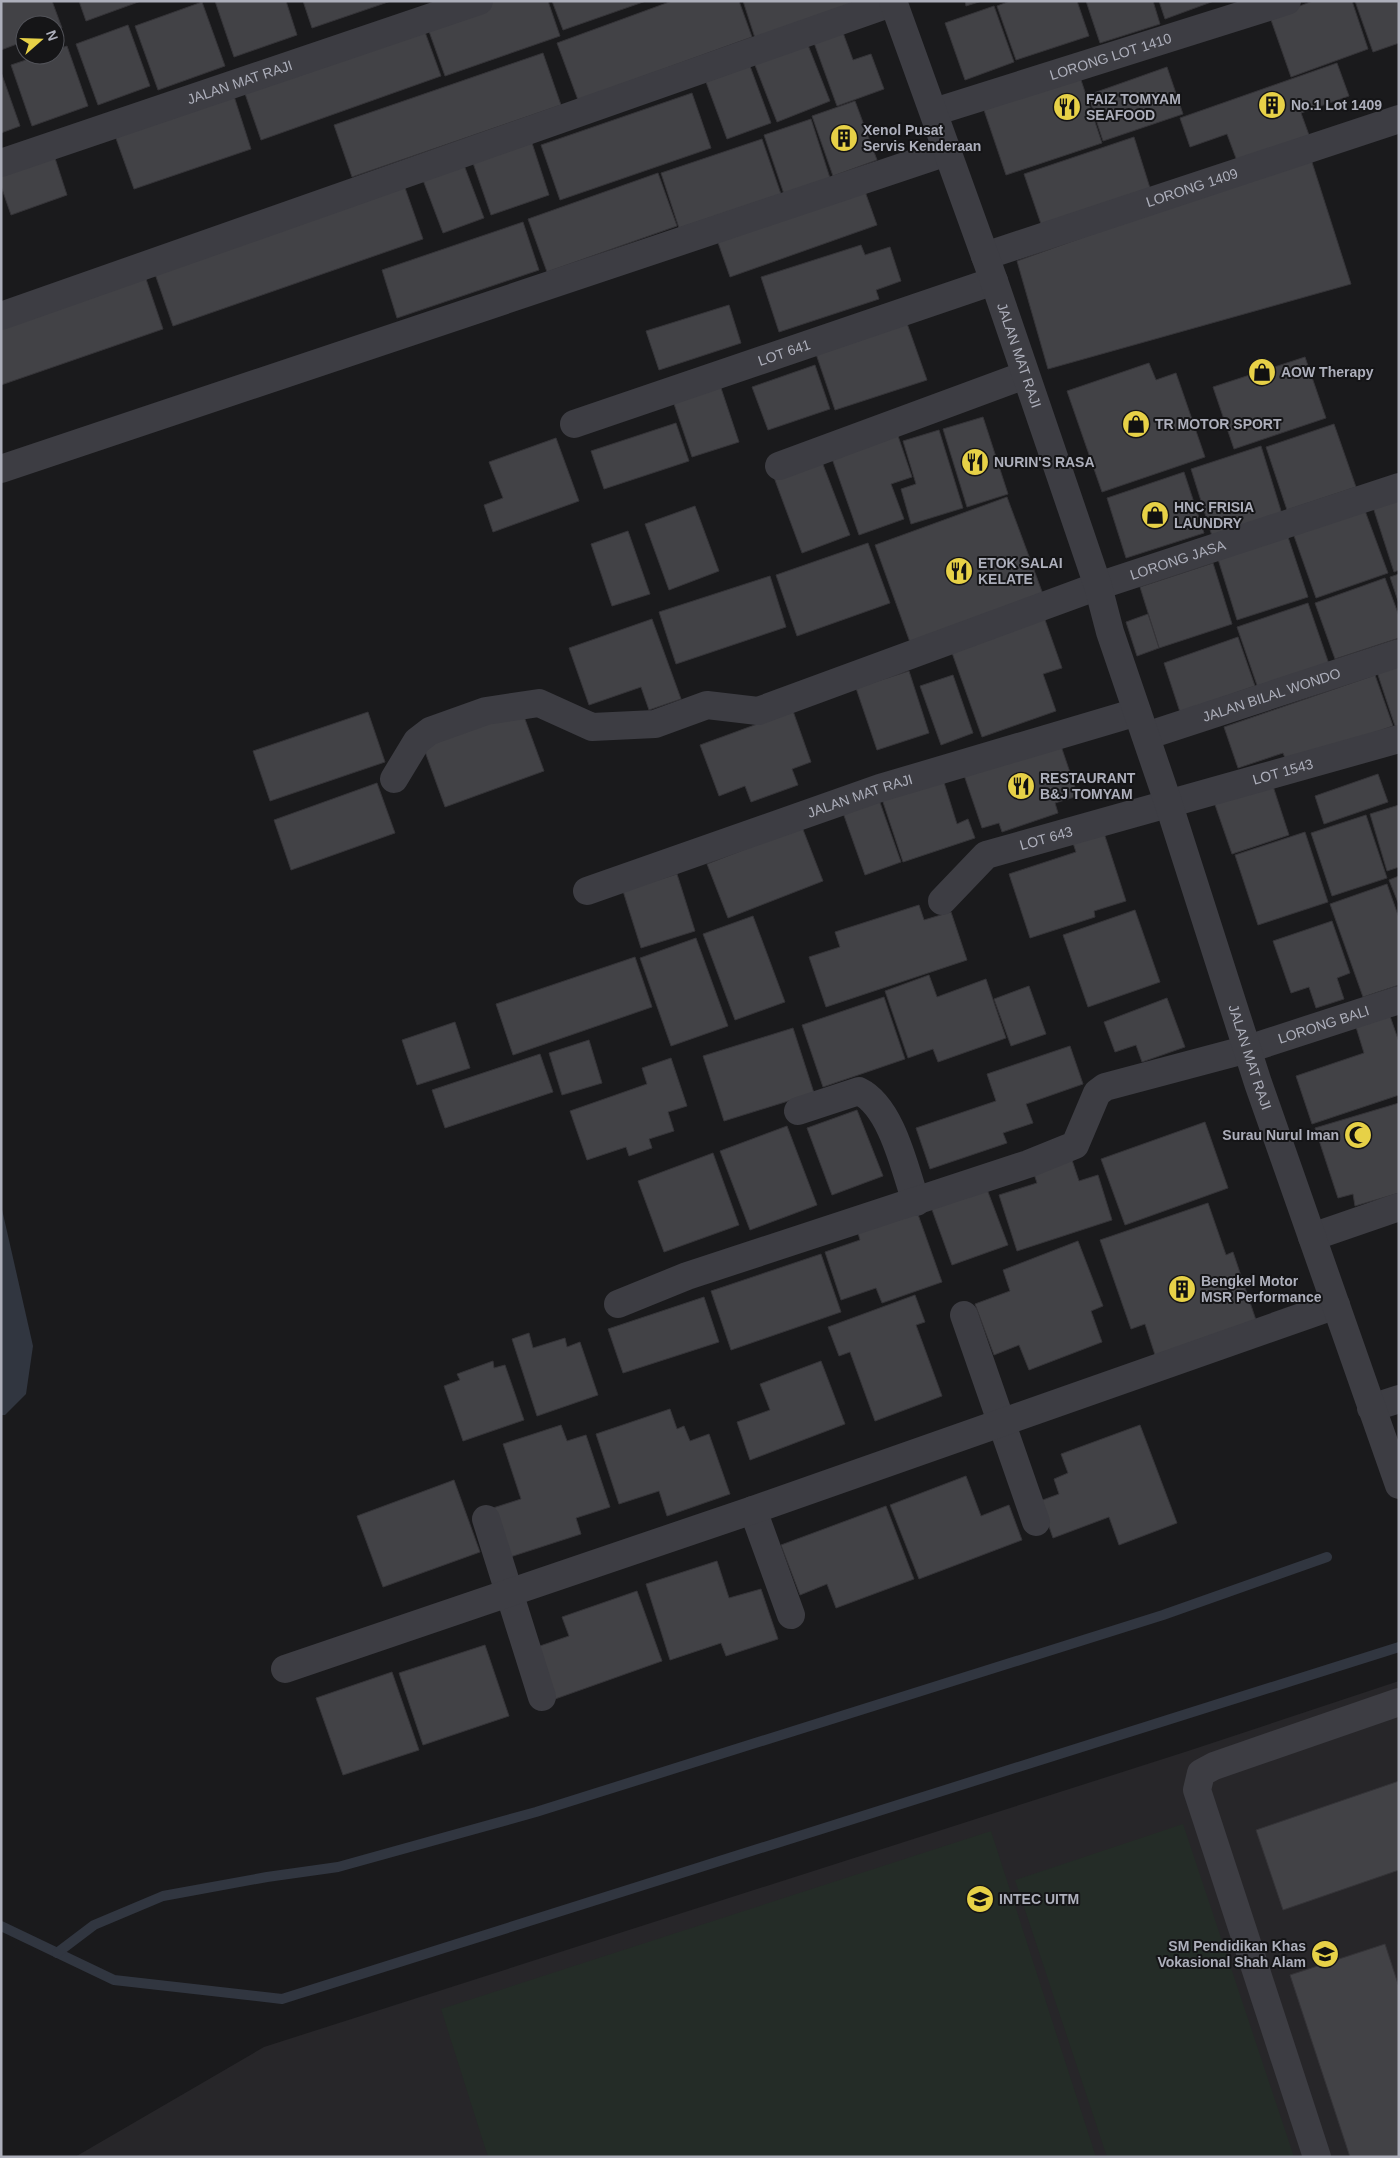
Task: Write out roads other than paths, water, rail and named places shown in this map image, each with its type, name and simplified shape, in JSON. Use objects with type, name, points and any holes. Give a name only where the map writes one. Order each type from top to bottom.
[{"type":"street","name":"JALAN MAT RAJI","points":[[1,163],[479,1]]},
{"type":"street","name":"LORONG LOT 1410","points":[[934,112],[1286,1]]},
{"type":"street","name":"JALAN MAT RAJI","points":[[893,2],[994,281],[1098,586],[1110,632],[1168,802],[1258,1082],[1399,1485]]},
{"type":"street","points":[[1,316],[893,2]]},
{"type":"street","name":"LORONG 1409","points":[[985,256],[1399,119]]},
{"type":"street","points":[[1,469],[947,152]]},
{"type":"street","name":"LOT 641","points":[[574,424],[994,281]]},
{"type":"street","points":[[779,466],[1025,375]]},
{"type":"street","name":"LORONG JASA","points":[[394,780],[416,741],[430,731],[486,711],[539,703],[592,728],[655,724],[707,705],[758,711],[1098,586],[1399,487]]},
{"type":"street","name":"JALAN BILAL WONDO","points":[[1142,724],[1399,653]]},
{"type":"street","name":"JALAN MAT RAJI","points":[[587,891],[880,788],[1142,724]]},
{"type":"street","name":"LOT 1543","points":[[1168,802],[1399,739]]},
{"type":"street","name":"LOT 643","points":[[942,901],[986,855],[1168,802]]},
{"type":"street","name":"LORONG BALI","points":[[618,1304],[687,1276],[916,1202],[1028,1164],[1075,1145],[1097,1093],[1105,1087],[1248,1049],[1399,1000]]},
{"type":"street","points":[[798,1111],[859,1091],[869,1096],[894,1135],[916,1202]]},
{"type":"street","points":[[1312,1237],[1399,1207]]},
{"type":"street","points":[[285,1669],[754,1510],[1336,1305]]},
{"type":"street","points":[[964,1316],[1003,1422],[1036,1522]]},
{"type":"street","points":[[1371,1408],[1399,1399]]},
{"type":"street","points":[[754,1510],[790,1615]]},
{"type":"street","points":[[486,1518],[542,1697]]},
{"type":"street","points":[[1317,2157],[1197,1790],[1200,1773],[1214,1766],[1399,1702]]},
{"type":"waterway","points":[[57,1953],[94,1925],[163,1896],[267,1877],[338,1867],[536,1812],[1163,1615],[1327,1557]]},
{"type":"waterway","points":[[1,1926],[114,1980],[282,1999],[1399,1647]]},
{"type":"place","name":"No.1 Lot 1409","points":[[1272,105]]},
{"type":"place","name":"FAIZ TOMYAM SEAFOOD","points":[[1067,107]]},
{"type":"place","name":"Xenol Pusat Servis Kenderaan","points":[[844,138]]},
{"type":"place","name":"AOW Therapy","points":[[1262,372]]},
{"type":"place","name":"TR MOTOR SPORT","points":[[1136,424]]},
{"type":"place","name":"NURIN'S RASA","points":[[975,462]]},
{"type":"place","name":"HNC FRISIA LAUNDRY","points":[[1155,515]]},
{"type":"place","name":"ETOK SALAI KELATE","points":[[959,571]]},
{"type":"place","name":"RESTAURANT B&J TOMYAM","points":[[1021,786]]},
{"type":"place","name":"Surau Nurul Iman","points":[[1358,1135]]},
{"type":"place","name":"Bengkel Motor MSR Performance","points":[[1182,1289]]},
{"type":"place","name":"INTEC UITM","points":[[980,1899]]},
{"type":"place","name":"SM Pendidikan Khas Vokasional Shah Alam","points":[[1325,1954]]}]
